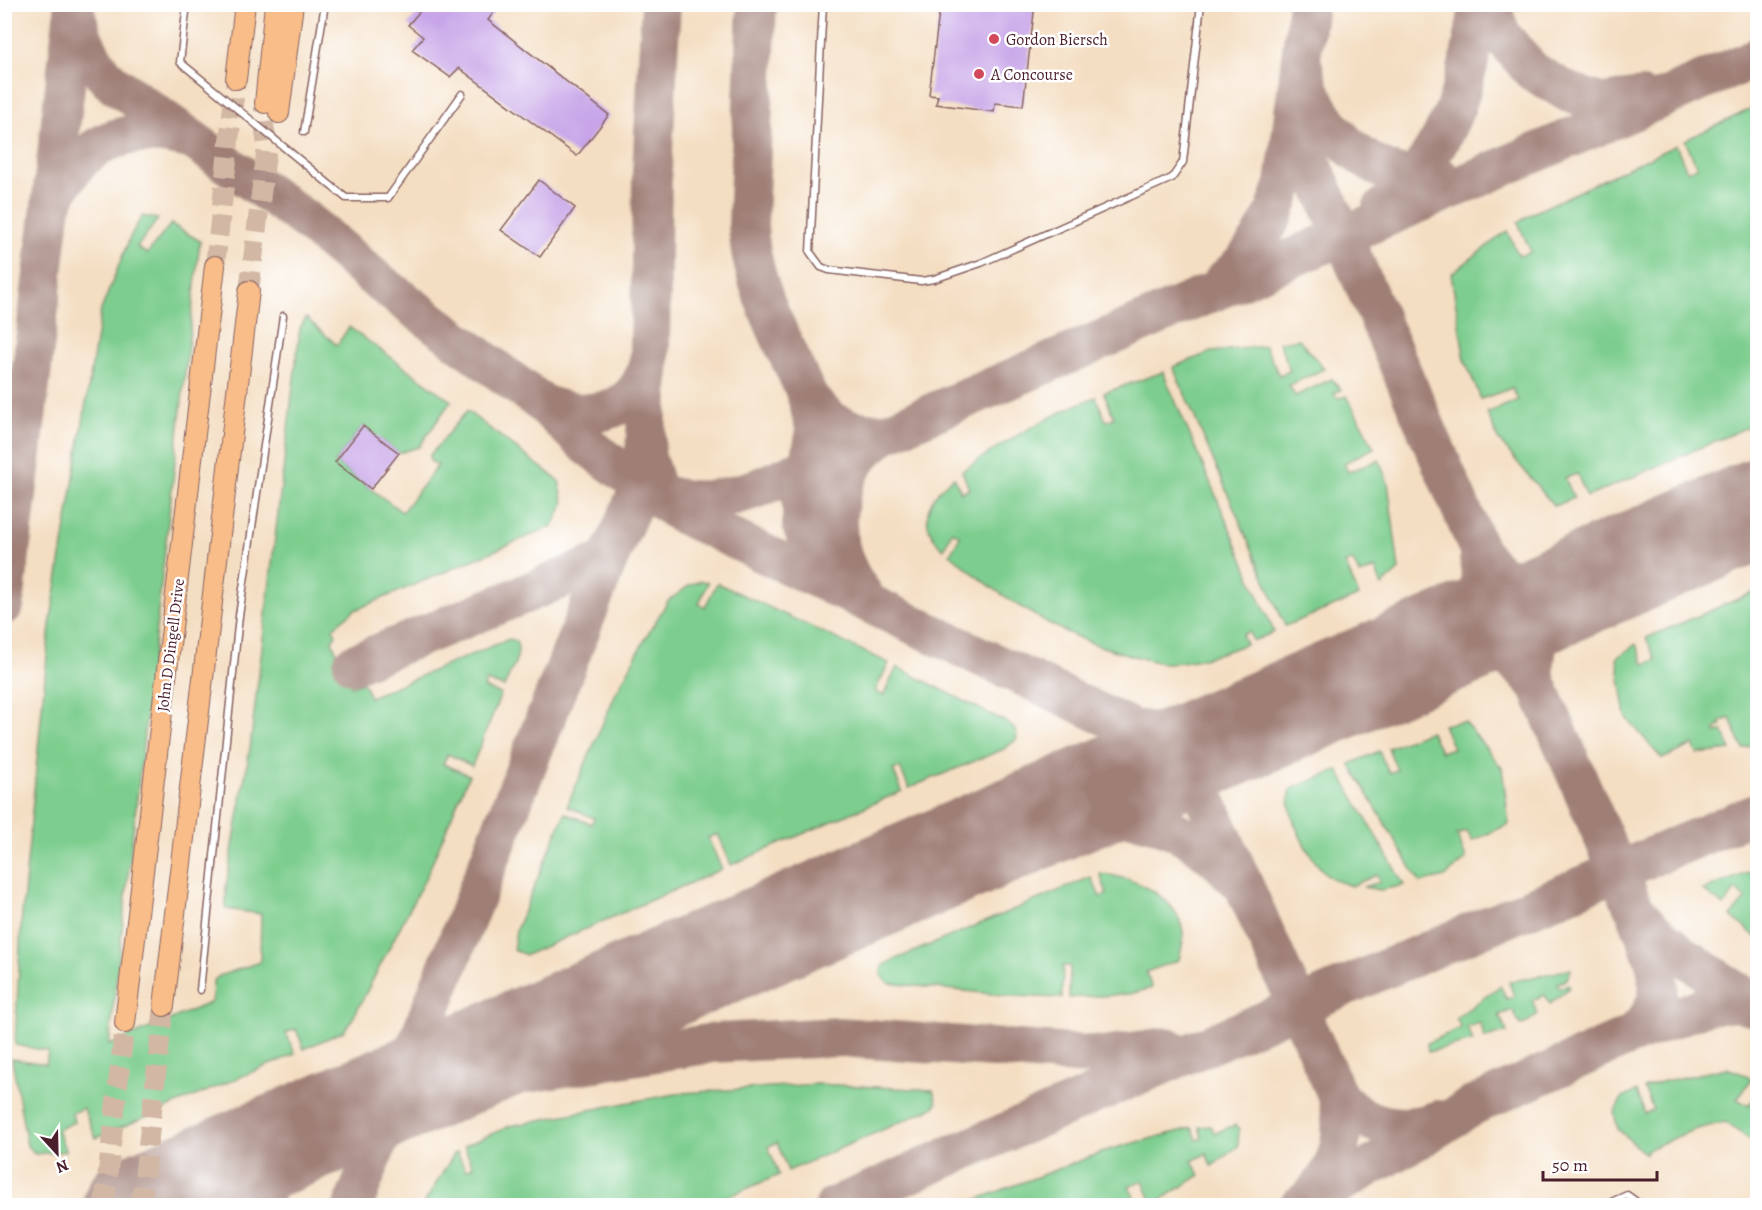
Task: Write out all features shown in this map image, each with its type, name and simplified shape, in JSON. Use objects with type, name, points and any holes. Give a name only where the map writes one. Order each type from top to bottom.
[{"type":"highway","points":[[236,79],[245,4]]},
{"type":"highway","points":[[275,4],[272,108],[292,4]]},
{"type":"highway","name":"John D Dingell Drive","points":[[125,1023],[215,266]]},
{"type":"highway","points":[[164,1006],[249,291]]},
{"type":"lane","points":[[187,4],[180,62],[346,198],[388,198],[462,94]]},
{"type":"lane","points":[[304,132],[325,4]]},
{"type":"lane","points":[[823,4],[810,252],[820,267],[829,270],[921,280],[940,278],[981,262],[1173,178],[1183,162],[1201,4]]},
{"type":"lane","points":[[200,990],[239,615],[283,316]]},
{"type":"lane","points":[[1602,1206],[1628,1195],[1642,1206]]},
{"type":"green space","points":[[1757,106],[1757,423],[1587,497],[1577,474],[1565,478],[1574,498],[1554,506],[1498,439],[1487,413],[1518,400],[1512,388],[1481,399],[1465,361],[1451,274],[1507,231],[1519,256],[1531,252],[1518,223],[1531,214],[1676,145],[1687,171],[1697,167],[1685,140]]},
{"type":"green space","points":[[142,216],[158,219],[137,247],[147,254],[171,224],[200,241],[109,1045],[212,1002],[213,981],[219,976],[260,962],[261,914],[226,909],[226,886],[250,748],[300,328],[306,318],[337,345],[349,327],[451,401],[419,447],[399,453],[363,426],[335,462],[402,512],[438,465],[430,461],[430,455],[467,411],[559,481],[564,503],[553,526],[355,610],[333,628],[336,635],[332,641],[351,686],[363,682],[370,697],[509,639],[516,641],[518,646],[517,658],[504,687],[486,681],[484,688],[501,694],[472,766],[448,754],[443,764],[469,775],[427,875],[353,1018],[344,1031],[304,1049],[296,1029],[286,1033],[295,1054],[96,1138],[83,1108],[72,1113],[74,1122],[57,1130],[66,1151],[35,1154],[27,1146],[12,1059],[46,1064],[48,1051],[15,1045],[21,925],[50,625],[101,310],[131,235]]},
{"type":"green space","points":[[1299,339],[1324,369],[1289,385],[1295,396],[1332,379],[1341,390],[1334,393],[1337,398],[1347,396],[1374,448],[1344,463],[1348,472],[1379,460],[1388,483],[1399,570],[1382,586],[1375,568],[1360,575],[1353,561],[1345,563],[1359,596],[1285,626],[1173,367],[1211,352],[1265,346],[1279,375],[1290,371],[1279,342]]},
{"type":"green space","points":[[1163,372],[1274,632],[1253,641],[1249,632],[1242,635],[1246,644],[1237,648],[1197,660],[1176,663],[1150,661],[1109,649],[1084,640],[1036,616],[992,587],[950,554],[960,536],[952,531],[944,549],[935,540],[928,520],[928,511],[937,493],[954,477],[961,492],[969,489],[962,471],[994,450],[1044,421],[1096,397],[1106,421],[1114,418],[1104,393]]},
{"type":"green space","points":[[700,581],[708,582],[699,604],[705,607],[717,583],[889,663],[875,691],[883,696],[897,667],[1008,723],[1016,731],[1017,739],[1004,749],[909,788],[900,768],[893,770],[902,791],[731,865],[718,834],[708,838],[722,869],[526,955],[513,950],[516,930],[565,813],[591,824],[594,818],[567,806],[616,693],[668,601],[690,585]]},
{"type":"green space","points":[[1757,591],[1757,743],[1743,749],[1730,718],[1720,722],[1722,725],[1715,729],[1717,733],[1723,731],[1731,750],[1697,754],[1693,745],[1662,759],[1626,717],[1617,658],[1636,644],[1644,664],[1656,660],[1646,638]]},
{"type":"green space","points":[[1465,722],[1502,768],[1509,824],[1472,841],[1467,831],[1457,835],[1466,859],[1445,877],[1420,883],[1350,764],[1379,751],[1389,773],[1397,770],[1388,748],[1430,731],[1441,752],[1453,748],[1443,725]]},
{"type":"green space","points":[[1338,770],[1404,885],[1381,890],[1363,887],[1380,882],[1377,875],[1351,886],[1331,878],[1314,860],[1300,836],[1291,810],[1291,789]]},
{"type":"green space","points":[[1757,869],[1757,938],[1731,916],[1746,898],[1735,890],[1724,906],[1703,890]]},
{"type":"green space","points":[[1100,874],[1126,879],[1151,890],[1163,898],[1179,919],[1183,936],[1179,960],[1146,972],[1152,988],[1130,994],[1069,998],[1070,966],[1063,966],[1062,998],[1012,996],[888,983],[881,975],[882,966],[889,962],[1091,877],[1100,897],[1107,894]]},
{"type":"green space","points":[[1571,969],[1567,979],[1557,984],[1560,988],[1568,984],[1570,987],[1550,1004],[1545,995],[1532,1000],[1538,1014],[1525,1024],[1520,1025],[1513,1010],[1499,1015],[1507,1032],[1485,1038],[1480,1023],[1467,1027],[1473,1041],[1428,1052],[1427,1043],[1461,1028],[1456,1018],[1500,986],[1507,999],[1514,996],[1509,982]]},
{"type":"green space","points":[[1727,1068],[1748,1076],[1751,1080],[1737,1099],[1749,1106],[1757,1094],[1757,1145],[1725,1122],[1693,1130],[1646,1150],[1645,1154],[1618,1129],[1614,1113],[1622,1098],[1637,1091],[1645,1114],[1653,1110],[1644,1088],[1661,1082]]},
{"type":"green space","points":[[818,1084],[933,1090],[937,1103],[933,1108],[788,1171],[777,1143],[768,1146],[779,1175],[708,1205],[423,1205],[454,1154],[457,1152],[466,1170],[473,1167],[464,1146],[510,1126],[681,1093]]},
{"type":"green space","points":[[1235,1125],[1239,1129],[1238,1146],[1212,1166],[1206,1154],[1192,1161],[1200,1175],[1153,1205],[1143,1181],[1129,1186],[1138,1205],[962,1205],[1111,1149],[1192,1128],[1197,1140],[1202,1138],[1199,1127],[1211,1126],[1215,1133]]},
{"type":"building","points":[[426,4],[434,4],[447,13],[454,4],[500,4],[488,20],[609,115],[577,156],[459,68],[450,77],[412,50],[423,37],[408,25]]},
{"type":"building","name":"A Concourse","points":[[940,4],[1035,4],[1023,106],[995,103],[994,112],[936,104],[938,96],[929,95]]},
{"type":"building","points":[[539,180],[575,208],[540,257],[501,230]]},
{"type":"building","points":[[363,426],[399,453],[371,489],[335,462]]},
{"type":"taxiway","points":[[655,486],[645,454],[650,355],[652,171],[661,4]]},
{"type":"taxiway","points":[[757,4],[748,224],[750,246],[761,290],[806,393]]},
{"type":"taxiway","points":[[1224,280],[1242,264],[1259,241],[1274,214],[1285,184],[1308,4]]},
{"type":"taxiway","points":[[1382,209],[1405,188],[1423,165],[1439,142],[1451,117],[1468,64],[1479,4]]},
{"type":"taxiway","points":[[1489,4],[1502,36],[1532,71],[1566,91],[1600,103],[1642,98]]},
{"type":"taxiway","points":[[74,8],[87,47],[110,81],[303,218],[379,282],[543,404],[585,444],[681,514],[1129,727],[1159,744],[1177,758],[1199,785],[1338,1097],[1341,1129],[1336,1158],[1322,1184],[1299,1206]]},
{"type":"taxiway","points":[[4,605],[73,18]]},
{"type":"taxiway","points":[[662,494],[686,500],[710,500],[758,488],[1758,57]]},
{"type":"taxiway","points":[[1303,67],[1308,84],[1324,116],[1347,144],[1361,156],[1393,173],[1440,177]]},
{"type":"taxiway","points":[[1294,111],[1305,148],[1633,906],[1645,921],[1674,948],[1758,1005]]},
{"type":"taxiway","points":[[54,200],[78,163],[108,141],[146,133],[189,139]]},
{"type":"taxiway","points":[[543,404],[560,410],[577,412],[594,413],[609,410],[634,393],[643,379],[649,361]]},
{"type":"taxiway","points":[[839,586],[818,564],[802,526],[802,502],[816,431],[806,393],[822,413],[839,425],[859,431],[885,433]]},
{"type":"taxiway","points":[[863,594],[842,555],[837,514],[841,493],[849,473],[861,456],[877,440]]},
{"type":"taxiway","points":[[353,1206],[608,560],[641,485],[644,460]]},
{"type":"taxiway","points":[[1482,555],[1500,573],[1520,585],[1542,591],[1568,591]]},
{"type":"taxiway","points":[[1438,646],[1459,628],[1474,608],[1480,586],[1479,557]]},
{"type":"taxiway","points":[[353,664],[608,560]]},
{"type":"taxiway","points":[[1535,682],[1536,654],[1543,629],[1557,607],[1577,587]]},
{"type":"taxiway","points":[[1433,648],[1463,646],[1489,650],[1512,661],[1533,681]]},
{"type":"taxiway","points":[[1141,730],[1176,734],[1210,732],[1278,715]]},
{"type":"taxiway","points":[[835,1206],[1378,972],[1758,812]]},
{"type":"taxiway","points":[[971,847],[1043,824],[1077,817],[1110,815],[1142,819],[1173,830],[1204,849],[1234,877]]},
{"type":"taxiway","points":[[1632,1035],[1646,1021],[1654,1007],[1658,993],[1656,965],[1638,917]]},
{"type":"taxiway","points":[[1314,1198],[1426,1135],[1472,1106],[1632,1035],[1707,1005],[1737,1002],[1758,1008]]},
{"type":"taxiway","points":[[282,1143],[484,1080],[713,1043],[839,1037],[1102,1056],[1167,1047]]},
{"type":"taxiway","points":[[1338,1097],[1360,1116],[1384,1125],[1411,1126],[1438,1120]]},
{"type":"taxiway","points":[[174,1188],[221,1188],[244,1194],[265,1206]]},
{"type":"runway","points":[[134,1206],[1758,509]]},
{"type":"tunnel","points":[[215,266],[236,79]]},
{"type":"tunnel","points":[[249,291],[267,146],[263,117],[265,103]]},
{"type":"tunnel","points":[[141,1206],[164,1006]]},
{"type":"tunnel","points":[[104,1206],[125,1023]]},
{"type":"place","name":"Gordon Biersch","points":[[994,39]]},
{"type":"place","name":"A Concourse","points":[[979,74]]}]
